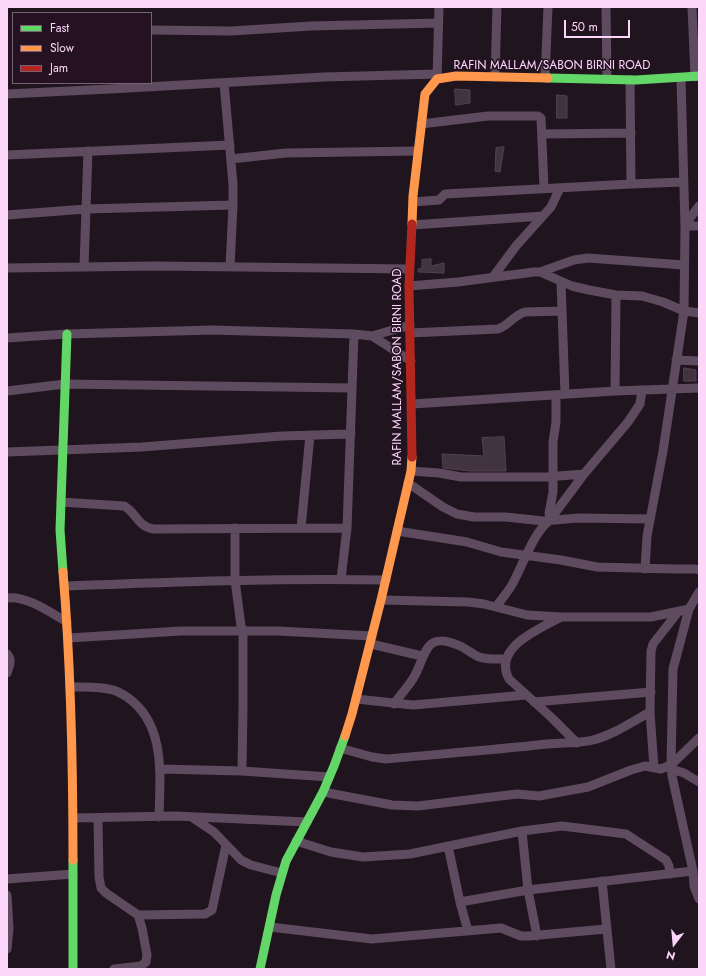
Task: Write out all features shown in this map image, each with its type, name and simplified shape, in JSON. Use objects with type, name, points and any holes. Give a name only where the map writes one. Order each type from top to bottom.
[{"type":"street","points":[[7,94],[100,86],[224,83],[324,77],[437,77],[439,7]]},
{"type":"street","points":[[494,77],[497,7]]},
{"type":"street","points":[[545,78],[548,7]]},
{"type":"street","points":[[606,7],[607,79]]},
{"type":"street","points":[[692,7],[697,76]]},
{"type":"street","points":[[152,30],[231,31],[311,26],[438,23]]},
{"type":"street","name":"RAFIN MALLAM/SABON BIRNI ROAD","points":[[260,969],[276,895],[286,861],[323,792],[340,748],[356,699],[382,600],[411,471],[413,452],[409,268],[420,124],[425,94],[437,77],[456,76],[630,80],[697,76]]},
{"type":"street","points":[[644,568],[647,536],[663,451],[684,311],[686,226],[683,182],[681,78]]},
{"type":"street","points":[[630,80],[631,184]]},
{"type":"street","points":[[224,83],[234,205],[230,267]]},
{"type":"street","points":[[420,124],[488,116],[538,116],[541,118],[544,188]]},
{"type":"street","points":[[542,134],[631,133]]},
{"type":"street","points":[[7,155],[230,145]]},
{"type":"street","points":[[84,267],[88,151]]},
{"type":"street","points":[[231,159],[286,153],[418,151]]},
{"type":"street","points":[[413,202],[439,200],[446,194],[683,182]]},
{"type":"street","points":[[493,277],[516,246],[551,207],[560,188]]},
{"type":"street","points":[[7,215],[86,209],[234,205]]},
{"type":"street","points":[[686,226],[699,206]]},
{"type":"street","points":[[412,224],[543,216]]},
{"type":"street","points":[[686,226],[699,226]]},
{"type":"street","points":[[409,286],[458,282],[528,272],[540,272],[574,260],[588,258],[684,265]]},
{"type":"street","points":[[7,268],[156,266],[409,268]]},
{"type":"street","points":[[540,272],[572,286],[616,295],[642,296],[663,302],[684,311],[699,312]]},
{"type":"street","points":[[550,520],[549,513],[553,497],[552,442],[560,394],[562,311],[561,282]]},
{"type":"street","points":[[615,391],[616,295]]},
{"type":"street","points":[[7,338],[67,334],[212,330],[354,334],[372,336],[410,329],[498,330],[525,312],[562,311]]},
{"type":"street","points":[[67,334],[60,530],[69,638],[74,818],[73,969]]},
{"type":"street","points":[[341,579],[347,528],[354,334]]},
{"type":"street","points":[[372,336],[411,361]]},
{"type":"street","points":[[676,360],[699,361]]},
{"type":"street","points":[[7,391],[65,384],[351,388]]},
{"type":"street","points":[[412,404],[560,394],[699,388]]},
{"type":"street","points":[[496,607],[512,586],[526,555],[543,526],[550,520],[584,474],[636,410],[640,404],[642,390]]},
{"type":"street","points":[[7,452],[142,447],[282,436],[351,434]]},
{"type":"street","points":[[301,528],[310,435]]},
{"type":"street","points":[[411,471],[439,473],[461,477],[553,477],[584,474]]},
{"type":"street","points":[[408,483],[443,507],[458,514],[474,517],[506,517],[534,520],[578,518],[650,518]]},
{"type":"street","points":[[60,502],[124,506],[133,512],[138,522],[146,528],[153,529],[347,528]]},
{"type":"street","points":[[235,528],[235,580],[241,626],[243,631],[242,772]]},
{"type":"street","points":[[398,530],[467,542],[501,552],[597,567],[699,570]]},
{"type":"street","points":[[64,586],[235,580],[386,580]]},
{"type":"street","points":[[699,592],[688,609],[674,669],[671,767],[673,784],[693,871],[694,886],[699,899]]},
{"type":"street","points":[[7,598],[14,597],[27,601],[67,622]]},
{"type":"street","points":[[382,600],[468,602],[527,615],[561,617],[639,618],[652,617],[688,609]]},
{"type":"street","points":[[654,768],[650,712],[651,651],[653,644],[678,612]]},
{"type":"street","points":[[561,617],[520,641],[511,650],[506,659],[506,670],[509,679],[577,743]]},
{"type":"street","points":[[69,638],[181,631],[278,631],[372,640],[422,656]]},
{"type":"street","points":[[394,704],[414,678],[422,656],[430,644],[435,642],[449,642],[461,646],[479,657],[506,659]]},
{"type":"street","points":[[7,654],[10,662],[7,673]]},
{"type":"street","points":[[70,687],[98,687],[115,690],[134,703],[143,712],[153,731],[158,746],[160,768],[159,817]]},
{"type":"street","points":[[534,702],[651,692]]},
{"type":"street","points":[[356,699],[412,706],[526,695]]},
{"type":"street","points":[[340,748],[372,757],[386,759],[497,750],[550,743],[577,743],[593,740],[612,733],[650,712]]},
{"type":"street","points":[[323,792],[392,805],[418,806],[518,794],[539,796],[588,787],[645,766],[661,769],[671,767],[699,738]]},
{"type":"street","points":[[671,767],[699,782]]},
{"type":"street","points":[[160,768],[329,777]]},
{"type":"street","points":[[74,818],[159,817],[306,822]]},
{"type":"street","points":[[98,818],[99,877],[101,888],[138,915],[209,913],[212,910],[226,845]]},
{"type":"street","points":[[193,818],[214,832],[241,860],[251,865],[282,873]]},
{"type":"street","points":[[296,841],[331,852],[363,857],[410,854],[522,831],[562,826],[626,834],[666,860],[670,866],[670,874]]},
{"type":"street","points":[[522,831],[528,890],[537,936]]},
{"type":"street","points":[[448,846],[468,931]]},
{"type":"street","points":[[460,902],[528,890],[693,871]]},
{"type":"street","points":[[7,879],[73,874]]},
{"type":"street","points":[[602,881],[610,969]]},
{"type":"street","points":[[7,895],[9,928],[7,949]]},
{"type":"street","points":[[114,969],[141,966],[146,962],[147,955],[138,915]]},
{"type":"street","points":[[270,928],[372,939],[501,928],[521,936],[537,936],[606,929]]},
{"type":"building","points":[[455,89],[470,90],[470,103],[456,105]]},
{"type":"building","points":[[557,95],[567,96],[567,118],[557,118]]},
{"type":"building","points":[[504,147],[500,172],[495,171],[496,148]]},
{"type":"building","points":[[431,259],[431,266],[444,263],[444,273],[418,272],[418,269],[422,268],[422,260]]},
{"type":"building","points":[[684,368],[696,370],[696,381],[684,381]]},
{"type":"building","points":[[504,437],[506,471],[470,471],[443,468],[442,454],[484,456],[482,438]]},
{"type":"traffic: fast","points":[[548,78],[636,80],[699,76]]},
{"type":"traffic: fast","points":[[63,572],[60,530],[67,334]]},
{"type":"traffic: fast","points":[[260,969],[276,895],[286,861],[323,792],[345,736]]},
{"type":"traffic: fast","points":[[73,860],[73,969]]},
{"type":"traffic: slow","points":[[412,224],[413,196],[425,94],[437,79],[456,76],[548,78]]},
{"type":"traffic: slow","points":[[345,736],[381,600],[411,471],[412,457]]},
{"type":"traffic: slow","points":[[63,572],[71,716],[73,860]]},
{"type":"traffic: jam","points":[[412,224],[409,286],[412,457]]}]
